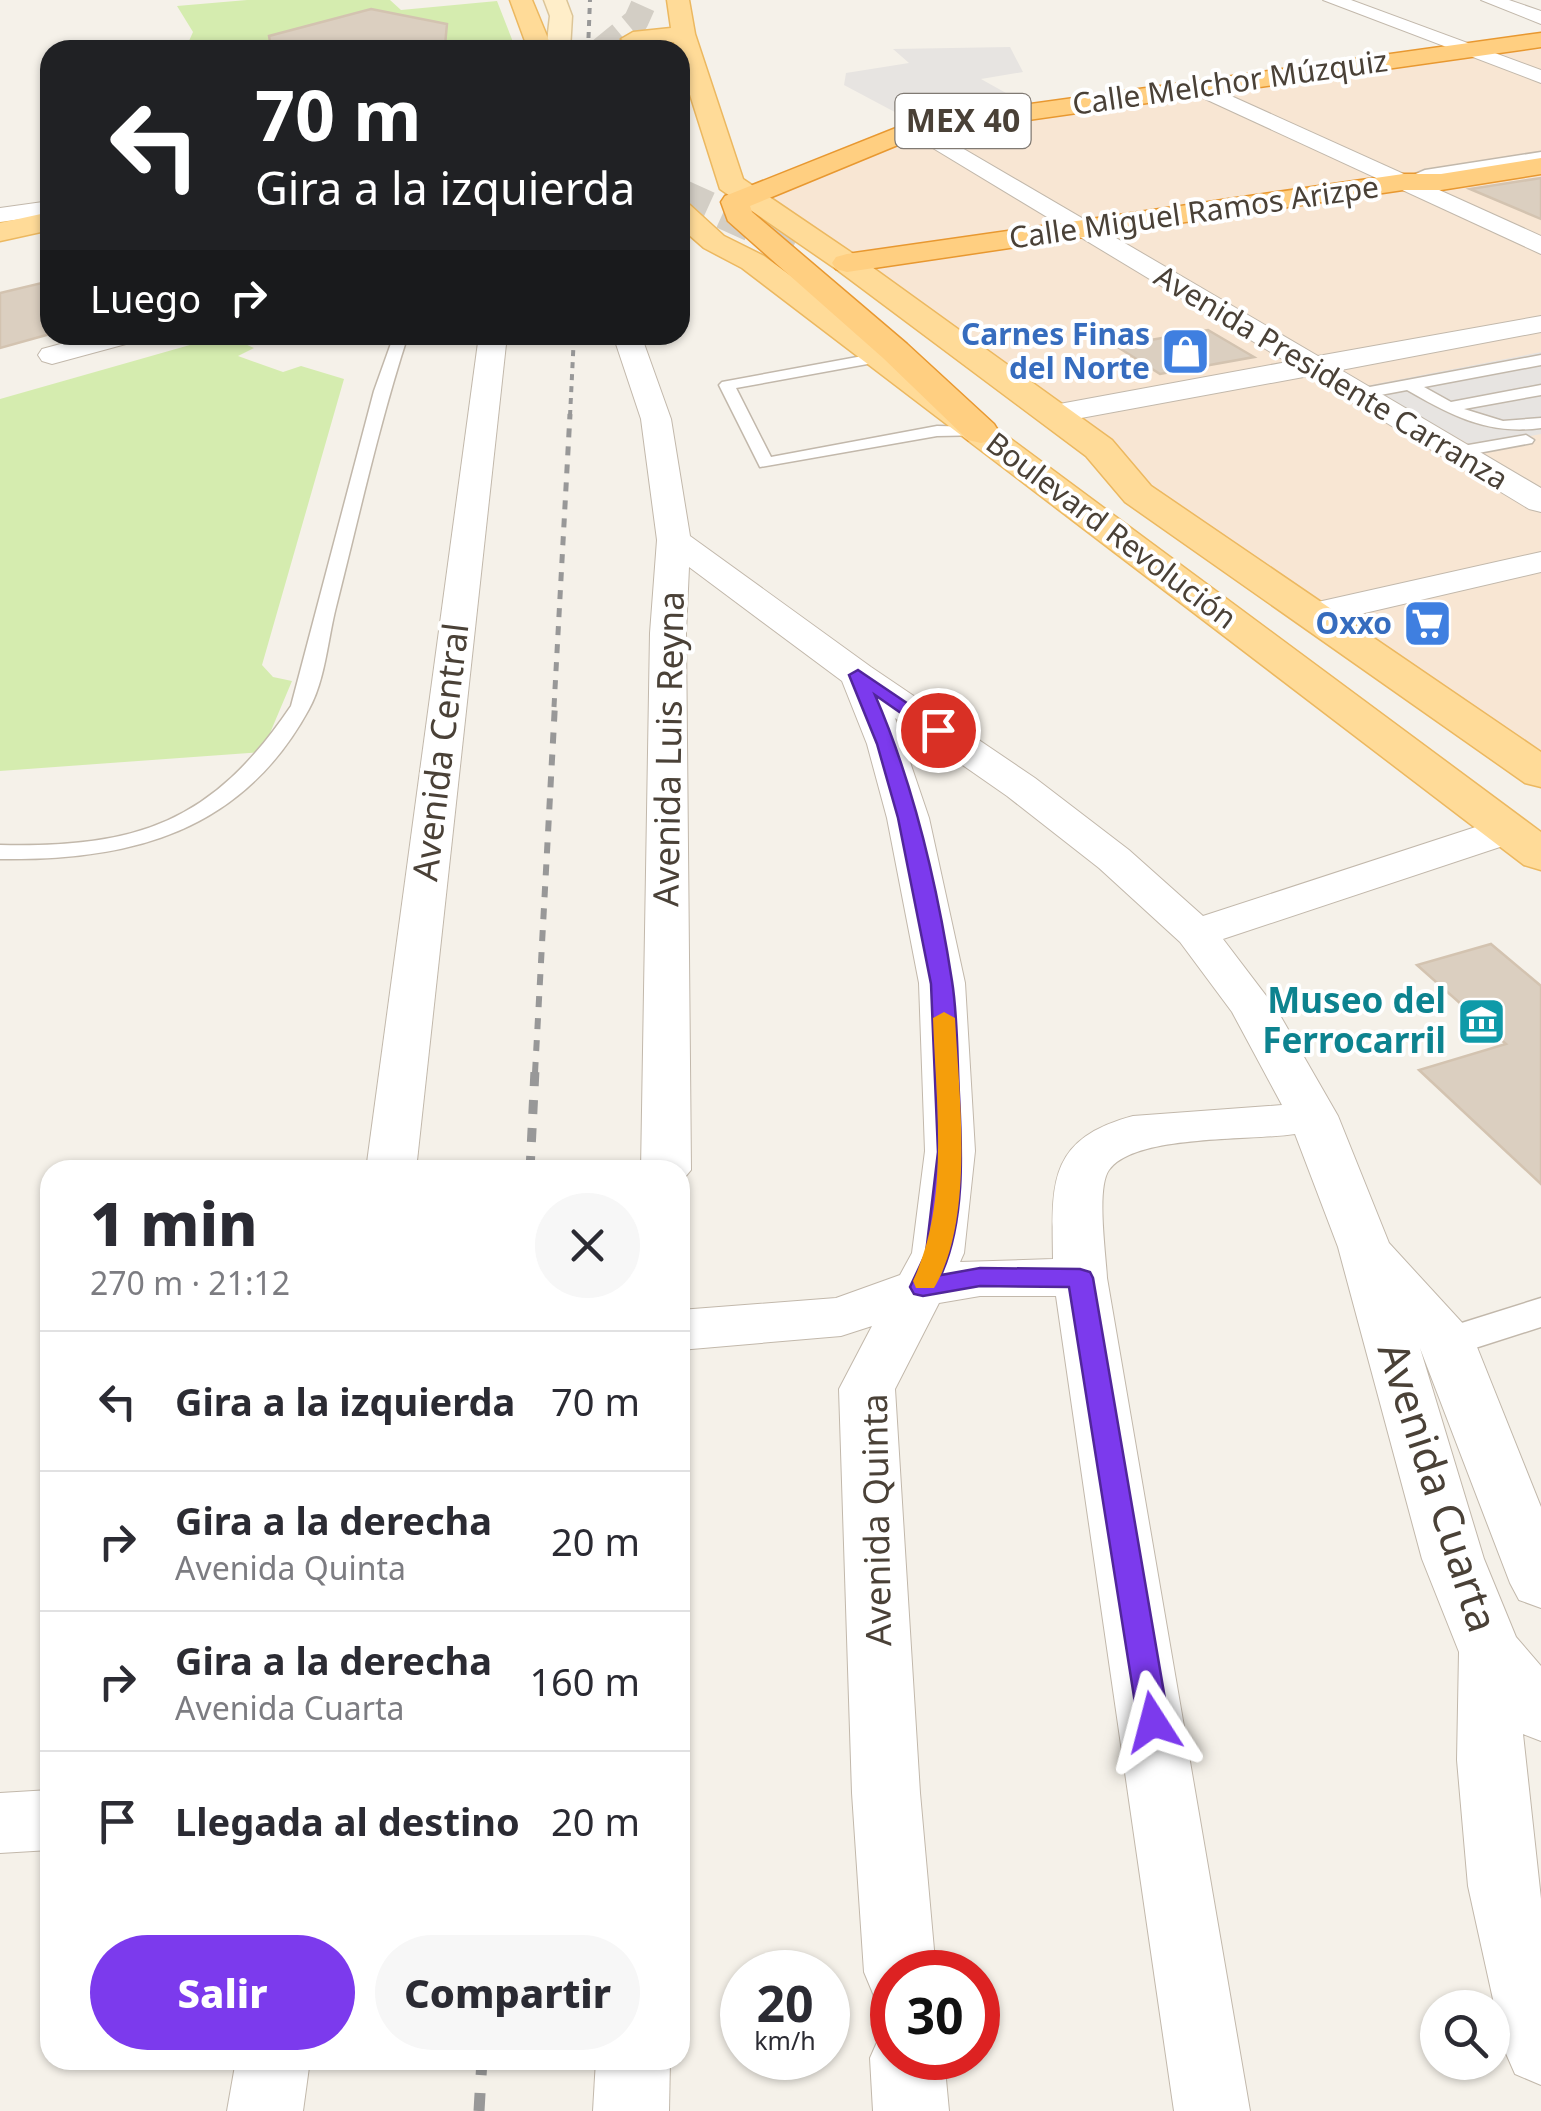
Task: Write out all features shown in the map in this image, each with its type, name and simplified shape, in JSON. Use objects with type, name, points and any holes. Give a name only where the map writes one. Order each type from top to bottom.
[{"type":"highway","name":"Calle Melchor Múzquiz","points":[[744,196],[916,128],[1541,40]]},
{"type":"highway","name":"Calle Miguel Ramos Arizpe","points":[[847,264],[1403,182],[1442,182],[1541,166]]},
{"type":"highway","points":[[744,196],[734,202],[738,215],[895,351],[981,432]]},
{"type":"main road","points":[[521,0],[536,40]]},
{"type":"main road","points":[[554,0],[560,16],[559,40]]},
{"type":"main road","points":[[678,0],[683,40]]},
{"type":"main road","points":[[632,34],[683,34]]},
{"type":"main road","points":[[690,82],[724,172],[744,196],[847,264],[1099,448],[1138,494]]},
{"type":"main road","name":"Boulevard Revolución","points":[[690,208],[714,242],[753,262],[1525,842]]},
{"type":"main road","points":[[0,232],[40,222]]},
{"type":"main road","points":[[0,241],[40,232]]},
{"type":"main road","points":[[0,250],[40,240]]},
{"type":"main road","points":[[798,247],[1138,494],[1541,772]]},
{"type":"street","points":[[1333,0],[1541,78]]},
{"type":"street","points":[[1490,0],[1541,18]]},
{"type":"street","points":[[1198,86],[1541,246]]},
{"type":"street","name":"Avenida Presidente Carranza","points":[[916,128],[1541,502]]},
{"type":"street","points":[[0,215],[40,209]]},
{"type":"street","points":[[1054,414],[1541,324]]},
{"type":"street","points":[[52,355],[90,345]]},
{"type":"street","name":"Avenida Central","points":[[392,1160],[492,345]]},
{"type":"street","name":"Avenida Luis Reyna","points":[[630,345],[656,419],[674,540],[668,633],[666,1160]]},
{"type":"street","name":"Avenida Cuarta","points":[[674,540],[858,675],[1021,786],[1114,859],[1196,933],[1254,1010],[1313,1116],[1364,1246],[1453,1559],[1491,1652],[1541,1713]]},
{"type":"street","points":[[1313,614],[1541,562]]},
{"type":"street","name":"Avenida Quinta","points":[[858,675],[887,744],[908,818],[942,984],[950,1152],[938,1253],[868,1389],[886,1793],[898,1950]]},
{"type":"street","points":[[1196,933],[1525,842]]},
{"type":"street","points":[[1212,2111],[1080,1278],[1078,1188],[1086,1161],[1134,1132],[1262,1124],[1313,1116]]},
{"type":"street","name":"Avenida Cuarta","points":[[1364,1246],[1447,1342],[1541,1582]]},
{"type":"street","points":[[690,1329],[842,1317],[923,1287],[980,1277],[1080,1278]]},
{"type":"street","points":[[1447,1342],[1541,1312]]},
{"type":"street","points":[[1491,1652],[1490,1760],[1503,1886],[1541,2049]]},
{"type":"street","points":[[0,1823],[40,1821]]},
{"type":"street","points":[[265,2111],[271,2070]]},
{"type":"street","points":[[631,2111],[633,2070]]},
{"type":"street","points":[[908,2080],[911,2111]]},
{"type":"lane","points":[[1403,182],[1425,174],[1541,156]]},
{"type":"lane","points":[[0,852],[42,855],[123,844],[190,822],[236,791],[277,748],[301,706],[382,391],[398,345]]},
{"type":"lane","points":[[878,358],[727,385],[766,463],[937,431],[981,432]]},
{"type":"lane","points":[[1360,394],[1541,360]]},
{"type":"lane","points":[[1503,368],[1541,389]]},
{"type":"lane","points":[[1410,384],[1482,426],[1500,429],[1541,424]]},
{"type":"lane","points":[[1450,407],[1541,389]]},
{"type":"lane","points":[[1458,452],[1541,440]]},
{"type":"shaded area","points":[[1010,47],[1023,72],[981,79],[1022,102],[906,118],[844,85],[846,73],[909,63],[893,49]]},
{"type":"shaded area","points":[[1541,48],[1541,782],[732,195],[917,133]]},
{"type":"shaded area","points":[[1541,352],[1541,434],[1474,447],[1366,386]]},
{"type":"green space","points":[[247,0],[390,0],[401,10],[497,1],[512,40],[189,40],[193,32],[177,6]]},
{"type":"green space","points":[[190,345],[247,345],[254,348],[238,356],[283,372],[301,366],[344,379],[262,665],[273,677],[292,681],[262,752],[0,771],[0,399]]},
{"type":"building","points":[[371,9],[447,24],[445,40],[270,40],[269,36]]},
{"type":"building","points":[[1541,178],[1541,219],[1470,189]]},
{"type":"building","points":[[40,283],[40,337],[0,348],[0,293]]},
{"type":"building","name":"Carnes Finas del Norte","points":[[1208,330],[1254,357],[1160,374],[1116,346]]},
{"type":"building","points":[[1491,944],[1541,986],[1541,1184],[1419,1070],[1506,1044],[1417,965]]},
{"type":"tunnel","points":[[613,40],[636,21],[645,1]]},
{"type":"tunnel","points":[[690,199],[797,247]]},
{"type":"railway","points":[[588,40],[590,0]]},
{"type":"railway","points":[[570,416],[574,345]]},
{"type":"railway","points":[[554,707],[570,414]]},
{"type":"railway","points":[[535,1073],[555,704]]},
{"type":"railway","points":[[530,1160],[535,1070]]},
{"type":"railway","points":[[479,2111],[481,2070]]},
{"type":"slow traffic","points":[[925,1281],[938,1253],[950,1152],[944,1018]]},
{"type":"place","name":"Carnes Finas del Norte","points":[[1185,352]]},
{"type":"place","name":"Oxxo","points":[[1427,624]]},
{"type":"place","name":"Museo del Ferrocarril","points":[[1481,1021]]},
{"type":"route","points":[[938,730],[858,675],[887,744],[908,818],[942,984],[950,1152],[938,1253],[923,1287],[980,1277],[1080,1278],[1153,1722]]}]
